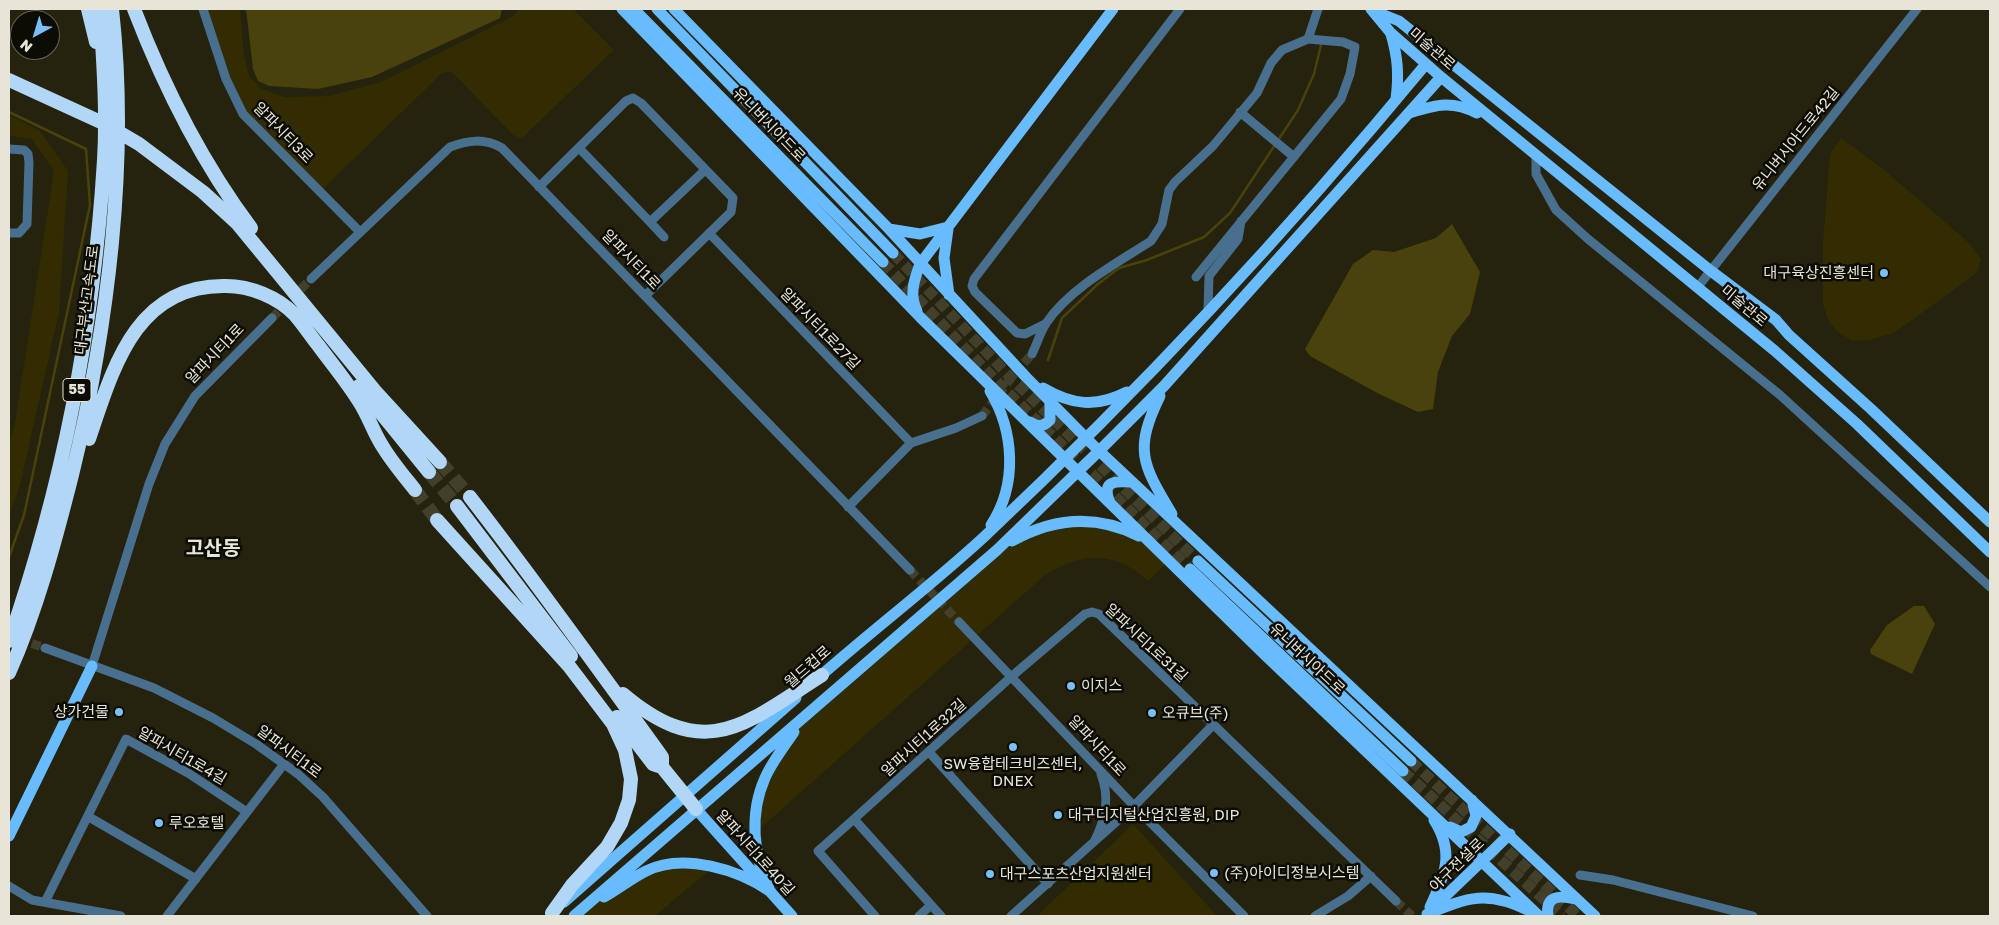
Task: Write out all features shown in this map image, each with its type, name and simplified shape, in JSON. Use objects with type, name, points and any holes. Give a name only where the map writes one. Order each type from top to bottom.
[{"type":"highway","points":[[88,9],[104,72]]},
{"type":"highway","name":"대구부산고속도로","points":[[100,9],[104,72],[111,102]]},
{"type":"highway","name":"대구부산고속도로","points":[[9,673],[31,620],[62,518],[92,389],[109,279],[112,9]]},
{"type":"highway","points":[[134,9],[171,97],[208,164],[302,309]]},
{"type":"highway","points":[[9,80],[105,124],[139,144],[203,192],[237,223],[336,356],[429,472]]},
{"type":"highway","points":[[9,88],[75,117],[157,166],[232,229],[302,309]]},
{"type":"highway","name":"대구부산고속도로","points":[[9,641],[44,528],[77,392],[110,162]]},
{"type":"highway","points":[[62,518],[118,359],[137,328],[162,303],[196,289],[232,286],[258,292],[302,309]]},
{"type":"highway","points":[[336,356],[375,391],[440,462]]},
{"type":"highway","points":[[336,356],[382,447],[414,490]]},
{"type":"highway","points":[[470,497],[662,758],[662,767]]},
{"type":"highway","points":[[457,506],[653,764],[662,767],[696,809]]},
{"type":"highway","points":[[437,520],[569,666],[613,724],[625,750],[631,779],[629,800],[621,823],[607,847],[572,885],[550,915]]},
{"type":"highway","points":[[607,681],[648,714],[660,721],[676,728],[709,732],[738,727],[822,675]]},
{"type":"main road","points":[[622,9],[982,379],[1029,422],[1110,504],[1539,916]]},
{"type":"main road","name":"유니버시아드로","points":[[634,9],[883,262]]},
{"type":"main road","name":"유니버시아드로","points":[[657,9],[893,253]]},
{"type":"main road","points":[[674,9],[889,229],[1026,377],[1130,482],[1510,834],[1595,916]]},
{"type":"main road","points":[[920,317],[912,301],[914,280],[920,264],[1113,9]]},
{"type":"main road","name":"미술관로","points":[[1372,10],[1400,21],[1711,271],[1776,320],[1789,335],[1871,409],[1990,522]]},
{"type":"main road","name":"미술관로","points":[[1372,10],[1390,32],[1441,77],[1775,351],[1856,424],[1990,552]]},
{"type":"main road","points":[[1390,32],[1398,57],[1399,76],[1395,101]]},
{"type":"main road","name":"월드컵로","points":[[550,915],[822,675],[983,537],[1086,438],[1222,295],[1426,64]]},
{"type":"main road","points":[[574,916],[696,809],[801,722],[997,550],[1078,472],[1164,386],[1441,77]]},
{"type":"main road","points":[[1410,113],[1438,104],[1462,106],[1485,117],[1514,137]]},
{"type":"main road","points":[[889,229],[920,234],[948,227]]},
{"type":"main road","points":[[948,227],[944,258],[949,295]]},
{"type":"main road","points":[[1026,377],[1061,398],[1078,402],[1104,401],[1135,387]]},
{"type":"main road","points":[[982,379],[1004,419],[1010,455],[1005,495],[994,521],[983,537]]},
{"type":"main road","points":[[1164,386],[1149,418],[1143,448],[1144,458],[1153,482],[1178,525]]},
{"type":"main road","points":[[1029,422],[1038,426],[1044,425],[1050,420],[1050,400]]},
{"type":"main road","points":[[1110,504],[1106,494],[1109,484],[1113,481],[1130,482]]},
{"type":"main road","points":[[997,550],[1036,529],[1060,523],[1080,521],[1097,522],[1123,528],[1158,550]]},
{"type":"main road","name":"유니버시아드로","points":[[1198,560],[1411,760]]},
{"type":"main road","name":"유니버시아드로","points":[[1190,569],[1402,771]]},
{"type":"main road","name":"알파시티1로","points":[[9,836],[92,666]]},
{"type":"main road","points":[[771,892],[762,874],[756,847],[757,801],[765,776],[801,722]]},
{"type":"main road","points":[[1448,827],[1461,832],[1470,827],[1476,816],[1471,798]]},
{"type":"main road","points":[[1426,807],[1444,836],[1447,860],[1442,880],[1426,915]]},
{"type":"main road","name":"알파시티1로40길","points":[[696,809],[792,916]]},
{"type":"main road","name":"야구전설로","points":[[1426,915],[1510,834]]},
{"type":"main road","points":[[574,916],[648,870],[673,865],[703,864],[725,870],[756,882],[771,892]]},
{"type":"main road","points":[[1548,916],[1548,902],[1552,897],[1560,895],[1576,899]]},
{"type":"main road","points":[[1426,915],[1463,899],[1487,896],[1518,905],[1539,916]]},
{"type":"street","name":"알파시티3로","points":[[203,9],[226,79],[244,114],[253,126],[360,232]]},
{"type":"street","points":[[1046,324],[1024,334],[1017,334],[975,292],[972,286],[974,279],[1180,9]]},
{"type":"street","points":[[1308,39],[1318,9]]},
{"type":"street","name":"유니버시아드로42길","points":[[1698,288],[1917,9]]},
{"type":"street","points":[[1032,354],[1046,324],[1069,299],[1098,275],[1151,241],[1162,224],[1169,190],[1212,146],[1257,93],[1271,64],[1282,50],[1308,39],[1343,42],[1355,47],[1350,74],[1341,99],[1196,277]]},
{"type":"street","points":[[540,187],[626,101],[633,98],[733,198],[731,212],[645,296]]},
{"type":"street","points":[[1240,112],[1294,157]]},
{"type":"street","name":"알파시티1로","points":[[311,279],[440,154],[450,147],[467,140],[480,140],[502,148],[910,570]]},
{"type":"street","points":[[579,148],[664,237]]},
{"type":"street","points":[[9,149],[24,150],[28,154],[30,162],[27,224],[20,233],[9,233]]},
{"type":"street","points":[[1536,155],[1536,174],[1556,210],[1588,239],[1780,395],[1990,587]]},
{"type":"street","points":[[650,222],[705,170]]},
{"type":"street","points":[[1208,310],[1210,296],[1209,276],[1238,239],[1242,221]]},
{"type":"street","name":"알파시티1로27길","points":[[709,233],[911,443]]},
{"type":"street","points":[[1210,296],[1222,295]]},
{"type":"street","name":"알파시티1로","points":[[272,318],[200,390],[178,421],[165,444],[149,484],[92,666],[154,688],[214,718],[284,764],[323,797],[427,916]]},
{"type":"street","points":[[848,507],[911,443],[956,428],[982,416]]},
{"type":"street","name":"알파시티1로31길","points":[[1011,677],[1086,614],[1092,612],[1098,614],[1396,901]]},
{"type":"street","name":"알파시티1로","points":[[960,622],[1134,806],[1244,916]]},
{"type":"street","points":[[45,648],[92,666]]},
{"type":"street","name":"알파시티1로32길","points":[[875,916],[818,851],[1011,677]]},
{"type":"street","points":[[1011,916],[1092,846],[1213,725]]},
{"type":"street","name":"알파시티1로4길","points":[[45,902],[89,818],[126,739],[188,773],[247,812]]},
{"type":"street","points":[[930,752],[1048,884]]},
{"type":"street","points":[[167,916],[284,764]]},
{"type":"street","points":[[1092,846],[1102,826],[1107,800],[1106,788],[1099,769]]},
{"type":"street","points":[[89,818],[196,879]]},
{"type":"street","points":[[854,819],[941,916]]},
{"type":"street","points":[[1580,875],[1613,880],[1753,916]]},
{"type":"street","points":[[1315,916],[1348,896],[1370,876]]},
{"type":"street","points":[[9,886],[32,900],[122,916]]},
{"type":"street","points":[[919,916],[931,906]]},
{"type":"shaded area","points":[[203,9],[240,9],[244,55],[249,76],[260,88],[284,97],[329,96],[381,82],[510,18],[520,9],[573,9],[614,50],[520,138],[513,135],[455,75],[451,72],[442,73],[320,192],[243,114]]},
{"type":"shaded area","points":[[246,9],[502,9],[500,18],[372,77],[318,89],[269,86],[258,81],[253,69]]},
{"type":"shaded area","points":[[9,115],[40,131],[68,171],[59,313],[20,485],[9,516],[9,444],[15,423],[54,171],[32,139],[9,136]]},
{"type":"shaded area","points":[[1841,138],[1883,169],[1968,242],[1981,259],[1977,273],[1894,333],[1869,340],[1852,341],[1837,331],[1828,320],[1823,304],[1823,242],[1830,154]]},
{"type":"shaded area","points":[[1452,224],[1480,272],[1470,314],[1452,336],[1438,372],[1433,409],[1418,412],[1379,394],[1310,356],[1305,349],[1353,264],[1373,250],[1394,252],[1436,238]]},
{"type":"shaded area","points":[[1049,525],[1123,528],[1169,561],[1148,581],[1122,564],[1110,559],[1097,558],[1071,562],[1044,576],[755,833],[757,801],[794,731],[997,550]]},
{"type":"shaded area","points":[[1914,606],[1924,606],[1935,624],[1912,674],[1871,654],[1870,650],[1887,625]]},
{"type":"shaded area","points":[[1133,824],[1217,916],[1037,916]]},
{"type":"shaded area","points":[[713,867],[655,916],[574,916],[648,870]]},
{"type":"waterway","points":[[1048,360],[1062,318],[1098,284],[1119,268],[1147,260],[1204,237],[1230,213],[1298,110],[1314,74],[1321,45]]},
{"type":"waterway","points":[[9,112],[86,149],[90,205],[24,515],[9,557]]},
{"type":"tunnel","points":[[893,253],[1010,377],[1198,561]]},
{"type":"tunnel","points":[[883,262],[1001,386],[1190,569]]},
{"type":"tunnel","points":[[272,318],[311,279]]},
{"type":"tunnel","points":[[982,416],[1032,354]]},
{"type":"tunnel","points":[[440,462],[470,497]]},
{"type":"tunnel","points":[[429,472],[457,506]]},
{"type":"tunnel","points":[[415,490],[437,520]]},
{"type":"tunnel","points":[[910,570],[959,622]]},
{"type":"tunnel","points":[[19,639],[45,648]]},
{"type":"tunnel","points":[[1411,761],[1578,916]]},
{"type":"tunnel","points":[[1403,771],[1562,916]]},
{"type":"tunnel","points":[[1396,901],[1412,916]]},
{"type":"place","name":"대구육상진흥센터","points":[[1884,273]]},
{"type":"place","name":"이지스","points":[[1071,686]]},
{"type":"place","name":"상가건물","points":[[119,712]]},
{"type":"place","name":"오큐브(주)","points":[[1152,713]]},
{"type":"place","name":"SW융합테크비즈센터, DNEX","points":[[1013,747]]},
{"type":"place","name":"대구디지털산업진흥원, DIP","points":[[1058,815]]},
{"type":"place","name":"루오호텔","points":[[159,823]]},
{"type":"place","name":"(주)아이디정보시스템","points":[[1214,873]]},
{"type":"place","name":"대구스포츠산업지원센터","points":[[990,874]]},
{"type":"district","name":"고산동","points":[[213,549]]}]
